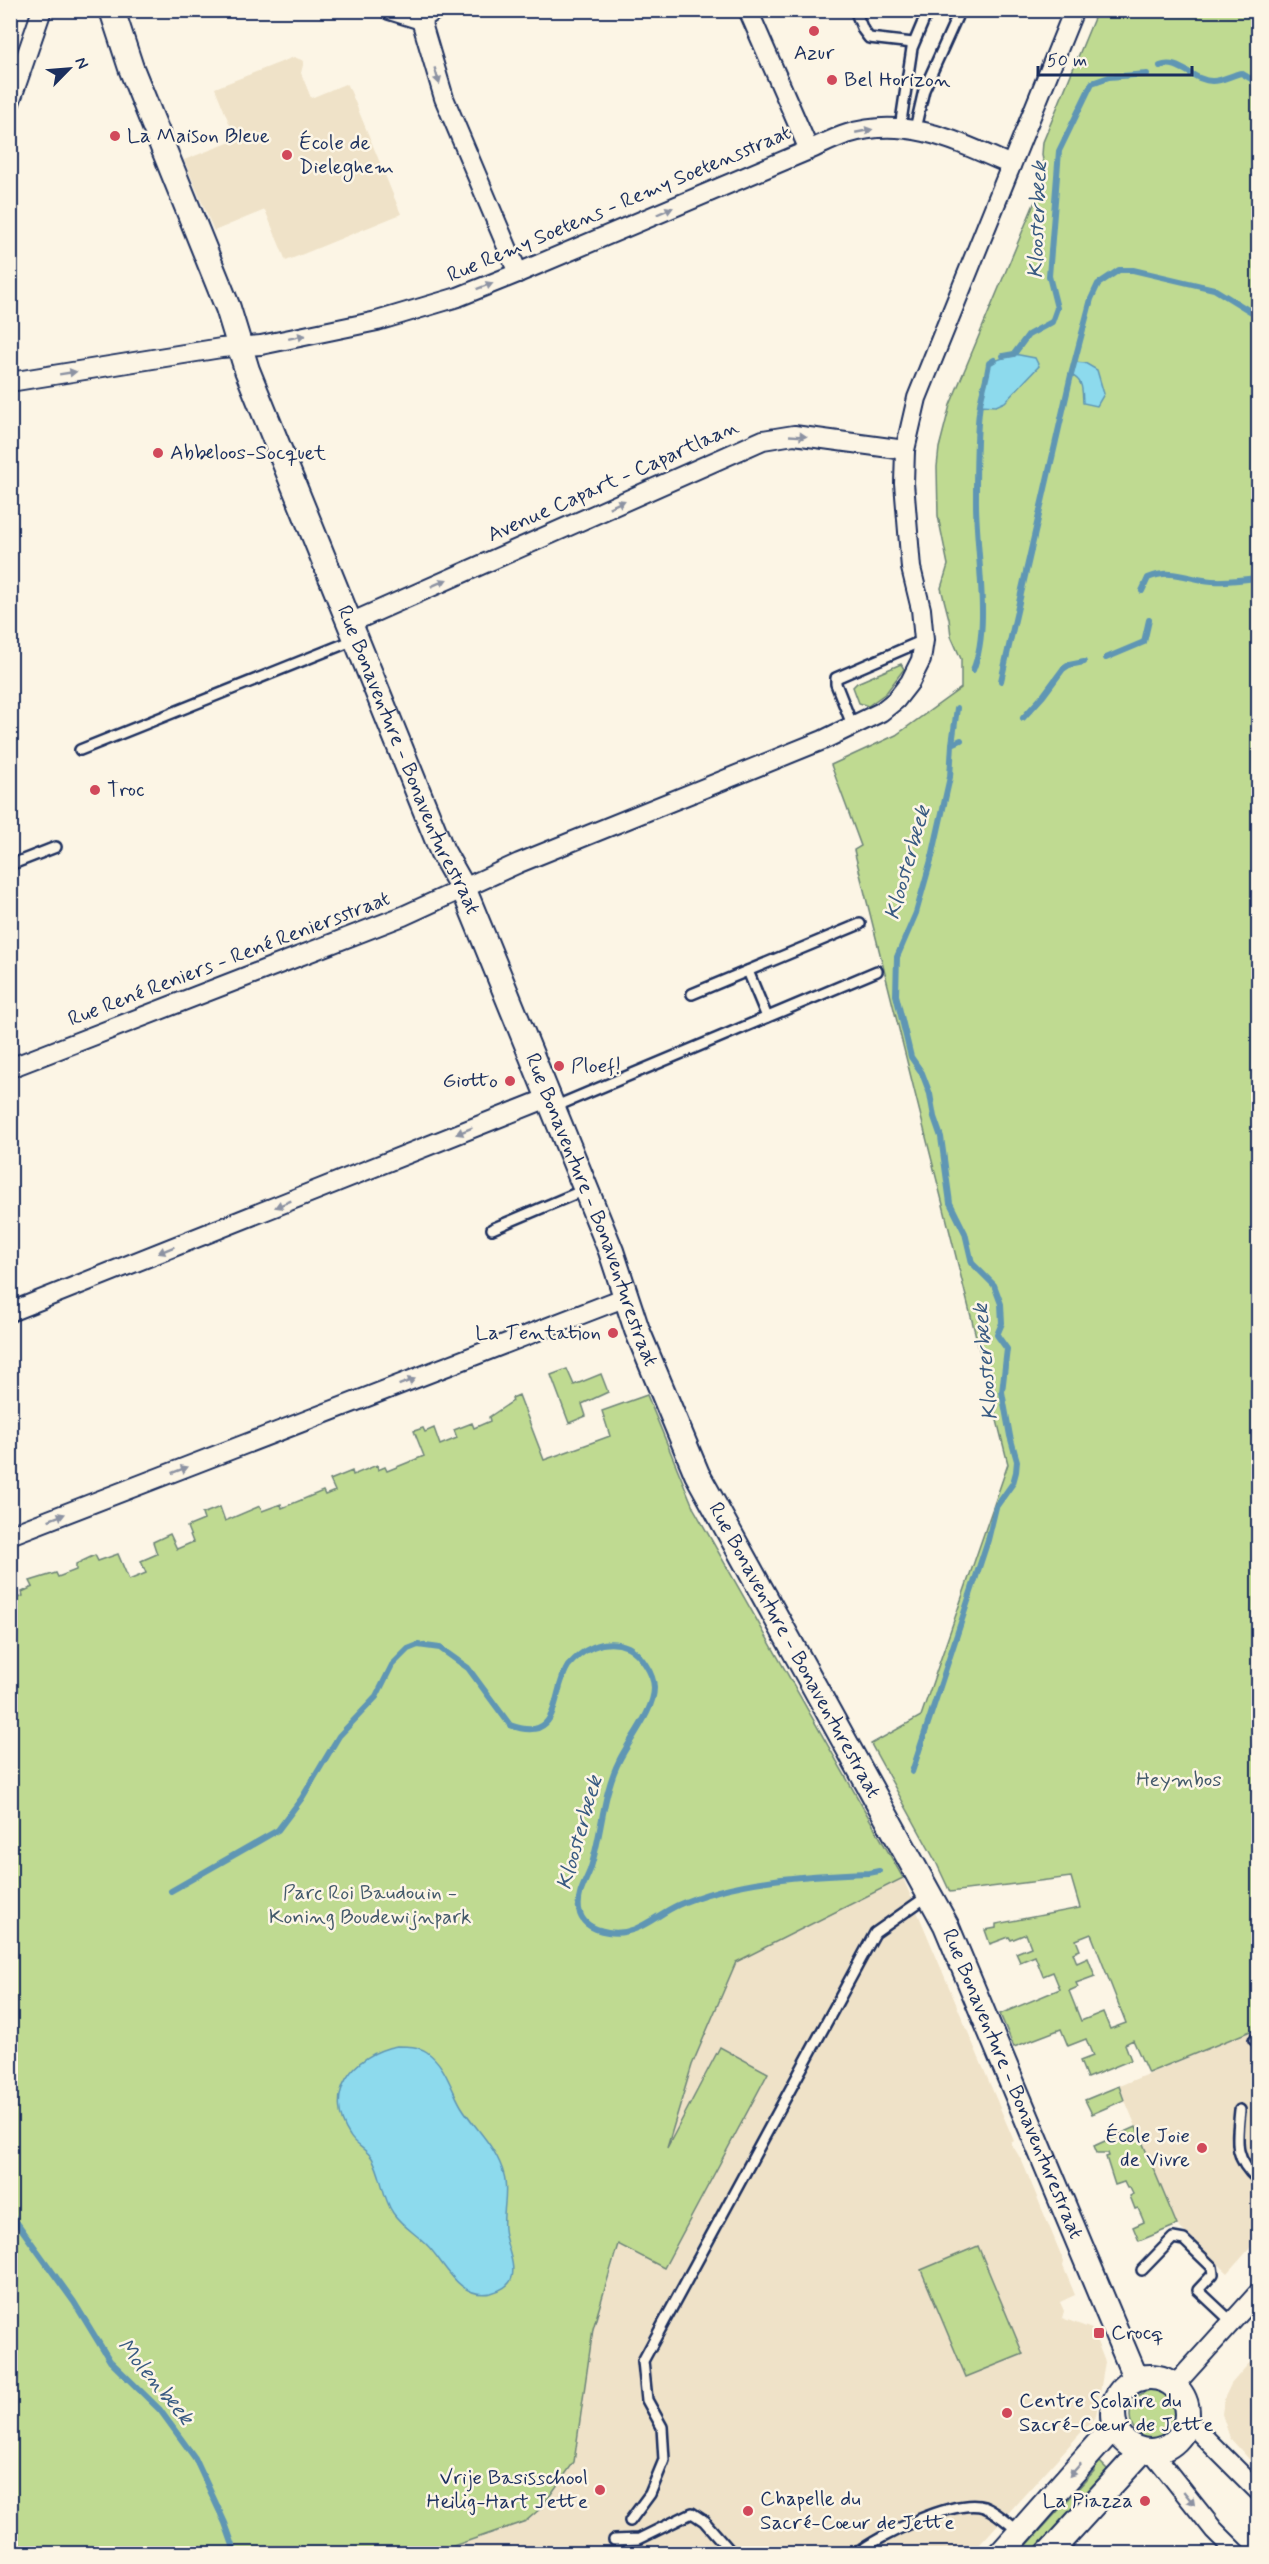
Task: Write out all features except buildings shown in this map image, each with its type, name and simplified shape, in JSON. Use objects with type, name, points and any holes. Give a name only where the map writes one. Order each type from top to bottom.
[{"type":"street","points":[[10,103],[42,10]]},
{"type":"street","name":"Rue Bonaventure - Bonaventurestraat","points":[[112,10],[131,68],[228,308],[239,348],[442,850],[464,890],[621,1278],[637,1330],[701,1483],[946,1925],[1136,2379]]},
{"type":"street","points":[[389,10],[428,15],[444,98],[518,273]]},
{"type":"street","points":[[748,10],[808,150]]},
{"type":"street","points":[[924,640],[924,625],[910,568],[904,483],[905,450],[917,398],[1074,10]]},
{"type":"street","name":"Rue Remy Soetens - Remy Soetensstraat","points":[[10,382],[221,348],[239,348],[377,321],[458,297],[848,134],[880,128],[908,129],[945,136],[1011,165]]},
{"type":"street","name":"Avenue Capart - Capartlaan","points":[[353,631],[763,440],[794,435],[905,450]]},
{"type":"street","name":"Rue René Reniers - René Reniersstraat","points":[[10,1068],[393,920],[464,890],[519,863],[853,727],[881,712],[902,693],[921,660],[924,640]]},
{"type":"street","points":[[10,1312],[550,1103]]},
{"type":"street","points":[[10,1535],[626,1297]]},
{"type":"street","points":[[1174,2386],[1258,2292]]},
{"type":"street","points":[[1149,2376],[1163,2379],[1174,2386],[1185,2401],[1187,2420],[1175,2442],[1168,2447],[1147,2451],[1130,2446],[1120,2438],[1114,2426],[1112,2412],[1115,2398],[1124,2387],[1136,2379],[1149,2376]]},
{"type":"street","points":[[1187,2420],[1258,2491]]},
{"type":"street","points":[[1001,2553],[1114,2426]]},
{"type":"street","points":[[1048,2553],[1147,2451]]},
{"type":"street","points":[[1147,2451],[1214,2530],[1238,2553]]},
{"type":"lane","points":[[855,10],[869,38],[913,43]]},
{"type":"lane","points":[[908,129],[913,43],[928,10]]},
{"type":"lane","points":[[908,129],[960,10]]},
{"type":"lane","points":[[80,750],[353,631]]},
{"type":"lane","points":[[853,727],[836,684],[836,678],[924,640]]},
{"type":"lane","points":[[10,865],[56,847]]},
{"type":"lane","points":[[692,994],[860,924]]},
{"type":"lane","points":[[748,971],[767,1017]]},
{"type":"lane","points":[[550,1103],[877,971]]},
{"type":"lane","points":[[492,1229],[586,1190]]},
{"type":"lane","points":[[630,2521],[650,2494],[664,2460],[662,2427],[647,2400],[643,2361],[875,1933],[929,1895]]},
{"type":"lane","points":[[1240,2110],[1236,2146],[1246,2169],[1258,2180]]},
{"type":"lane","points":[[1142,2270],[1173,2238],[1184,2240],[1212,2266],[1213,2274],[1198,2290],[1232,2322]]},
{"type":"lane","points":[[856,2553],[889,2533],[964,2506],[991,2510],[1019,2533]]},
{"type":"lane","points":[[614,2540],[639,2539],[692,2513],[704,2521],[733,2553]]},
{"type":"shaded area","name":"École de Dieleghem","points":[[294,57],[304,61],[301,73],[311,98],[345,84],[348,85],[401,214],[286,261],[265,210],[214,231],[184,160],[236,140],[215,88]]},
{"type":"shaded area","name":"Centre Scolaire du Sacré-Cœur de Jette","points":[[903,1878],[1014,2141],[1011,2143],[1022,2161],[1064,2262],[1063,2266],[1075,2295],[1060,2302],[1064,2311],[1062,2318],[1092,2329],[1105,2362],[1096,2416],[972,2553],[433,2554],[526,2521],[574,2462],[593,2329],[618,2243],[664,2158],[692,2065],[736,1962]]},
{"type":"shaded area","name":"École Joie de Vivre","points":[[1258,2028],[1258,2239],[1228,2273],[1177,2225],[1119,2086]]},
{"type":"shaded area","points":[[1258,2353],[1258,2469],[1230,2438],[1222,2414],[1224,2399],[1231,2384]]},
{"type":"green space","name":"Heymbos","points":[[1097,11],[1258,11],[1258,2028],[1148,2073],[1133,2040],[1125,2044],[1131,2060],[1087,2078],[1080,2061],[1093,2056],[1086,2039],[1068,2046],[1061,2029],[1014,2047],[1000,2014],[1060,1989],[1053,1972],[1043,1976],[1035,1956],[1020,1962],[1016,1953],[1031,1947],[1026,1934],[990,1944],[985,1930],[996,1928],[996,1924],[1080,1908],[1071,1877],[950,1892],[871,1744],[921,1716],[1008,1464],[854,850],[861,846],[831,765],[896,735],[961,688],[961,659],[951,636],[941,588],[948,565],[938,516],[939,448],[950,405],[1046,175],[1042,155],[1043,142]],"holes":[[[1091,1934],[1126,2023],[1110,2029],[1103,2012],[1081,2021],[1069,1991],[1078,1987],[1076,1983],[1095,1976],[1088,1958],[1077,1963],[1073,1953],[1080,1950],[1076,1940]]]},
{"type":"green space","points":[[901,664],[904,669],[886,693],[868,706],[859,703],[853,687],[857,683]]},
{"type":"green space","points":[[567,1369],[574,1385],[601,1374],[608,1392],[582,1404],[586,1416],[569,1423],[551,1375]]},
{"type":"green space","name":"Parc Roi Baudouin - Koning Boudewijnpark","points":[[519,1395],[544,1460],[610,1436],[602,1411],[647,1395],[694,1509],[903,1878],[736,1962],[692,2065],[667,2148],[720,2047],[768,2073],[664,2268],[618,2244],[593,2329],[574,2462],[541,2508],[526,2521],[433,2553],[11,2553],[10,1597],[12,1600],[23,1596],[22,1592],[33,1587],[30,1581],[56,1573],[58,1577],[76,1570],[76,1564],[95,1555],[98,1561],[118,1554],[129,1580],[146,1573],[141,1561],[157,1554],[153,1542],[170,1534],[177,1549],[193,1542],[187,1527],[204,1520],[202,1514],[220,1507],[225,1521],[260,1506],[262,1511],[281,1504],[282,1508],[323,1491],[325,1495],[335,1491],[330,1480],[352,1471],[353,1475],[377,1465],[378,1470],[385,1467],[387,1471],[424,1456],[414,1431],[423,1428],[425,1432],[434,1428],[440,1445],[457,1438],[454,1430],[472,1423],[474,1428],[490,1421],[489,1417]]},
{"type":"green space","points":[[1119,2086],[1124,2100],[1092,2114],[1085,2100]]},
{"type":"green space","points":[[1136,2127],[1177,2225],[1139,2241],[1133,2227],[1144,2222],[1138,2208],[1135,2209],[1130,2196],[1133,2194],[1124,2182],[1115,2185],[1106,2157],[1109,2156],[1108,2153],[1097,2153],[1094,2146]]},
{"type":"green space","points":[[978,2246],[1023,2354],[966,2377],[921,2270]]},
{"type":"green space","points":[[1151,2389],[1166,2393],[1173,2402],[1174,2414],[1170,2425],[1162,2435],[1153,2440],[1142,2438],[1133,2427],[1130,2415],[1137,2396]]},
{"type":"green space","points":[[1097,2459],[1112,2474],[1103,2477],[1032,2553],[1019,2554],[1094,2471],[1092,2464]]},
{"type":"water","points":[[1014,354],[1035,358],[1039,366],[1005,402],[996,406],[979,405],[987,382],[989,363]]},
{"type":"water","points":[[1074,362],[1085,363],[1097,370],[1104,394],[1097,406],[1083,403],[1080,383],[1071,375]]},
{"type":"water","points":[[409,2046],[427,2052],[439,2064],[461,2106],[491,2147],[501,2165],[506,2188],[504,2229],[513,2272],[509,2283],[497,2291],[480,2294],[461,2285],[426,2244],[397,2218],[386,2200],[372,2158],[352,2139],[342,2120],[339,2105],[341,2091],[355,2067],[381,2050]]},
{"type":"waterway","name":"Kloosterbeek","points":[[1160,66],[1174,65],[1199,78],[1213,81],[1241,73],[1258,83]]},
{"type":"waterway","name":"Kloosterbeek","points":[[1003,356],[1014,354],[1028,335],[1052,322],[1057,308],[1049,276],[1059,151],[1092,83],[1109,77],[1147,74]]},
{"type":"waterway","name":"Kloosterbeek","points":[[1001,681],[1071,375],[1091,299],[1098,284],[1119,270],[1133,270],[1214,289],[1258,316]]},
{"type":"waterway","name":"Kloosterbeek","points":[[973,670],[979,652],[982,609],[976,518],[977,433],[989,363],[994,360]]},
{"type":"waterway","name":"Kloosterbeek","points":[[1142,591],[1148,578],[1165,574],[1212,581],[1258,578]]},
{"type":"waterway","name":"Kloosterbeek","points":[[1106,658],[1144,642],[1149,620]]},
{"type":"waterway","name":"Kloosterbeek","points":[[1023,718],[1063,669],[1069,665],[1084,662]]},
{"type":"waterway","name":"Kloosterbeek","points":[[952,744],[957,708]]},
{"type":"waterway","name":"Kloosterbeek","points":[[912,1772],[988,1540],[996,1507],[1013,1483],[1017,1461],[1002,1392],[1007,1349],[997,1335],[1002,1323],[1001,1304],[994,1285],[972,1263],[965,1233],[950,1203],[941,1137],[934,1117],[930,1094],[922,1073],[911,1057],[896,995],[897,957],[916,913],[933,853],[950,777],[952,744],[961,740]]},
{"type":"waterway","name":"Kloosterbeek","points":[[171,1891],[278,1830],[302,1798],[339,1736],[376,1697],[392,1665],[408,1649],[418,1645],[440,1648],[468,1668],[510,1725],[527,1729],[539,1728],[547,1722],[568,1666],[593,1647],[610,1643],[619,1644],[633,1650],[646,1664],[652,1677],[653,1697],[646,1716],[613,1774],[594,1857],[579,1898],[580,1914],[586,1922],[598,1930],[618,1933],[636,1929],[678,1905],[747,1884],[797,1877],[879,1871]]},
{"type":"waterway","name":"Molenbeek","points":[[10,2213],[74,2302],[110,2361],[160,2410],[195,2458],[225,2523],[236,2554]]},
{"type":"place","name":"Azur","points":[[814,31]]},
{"type":"place","name":"Bel Horizon","points":[[832,80]]},
{"type":"place","name":"La Maison Bleue","points":[[115,136]]},
{"type":"place","name":"École de Dieleghem","points":[[287,155]]},
{"type":"place","name":"Abbeloos-Socquet","points":[[158,453]]},
{"type":"place","name":"Troc","points":[[95,790]]},
{"type":"place","name":"Ploef!","points":[[559,1066]]},
{"type":"place","name":"Giotto","points":[[510,1081]]},
{"type":"place","name":"La Tentation","points":[[613,1333]]},
{"type":"place","name":"École Joie de Vivre","points":[[1202,2148]]},
{"type":"place","name":"Crocq","points":[[1099,2333]]},
{"type":"place","name":"Centre Scolaire du Sacré-Cœur de Jette","points":[[1007,2413]]},
{"type":"place","name":"Vrije Basisschool Heilig-Hart Jette","points":[[600,2490]]},
{"type":"place","name":"La Piazza","points":[[1145,2501]]},
{"type":"place","name":"Chapelle du Sacré-Cœur de Jette","points":[[748,2511]]}]
